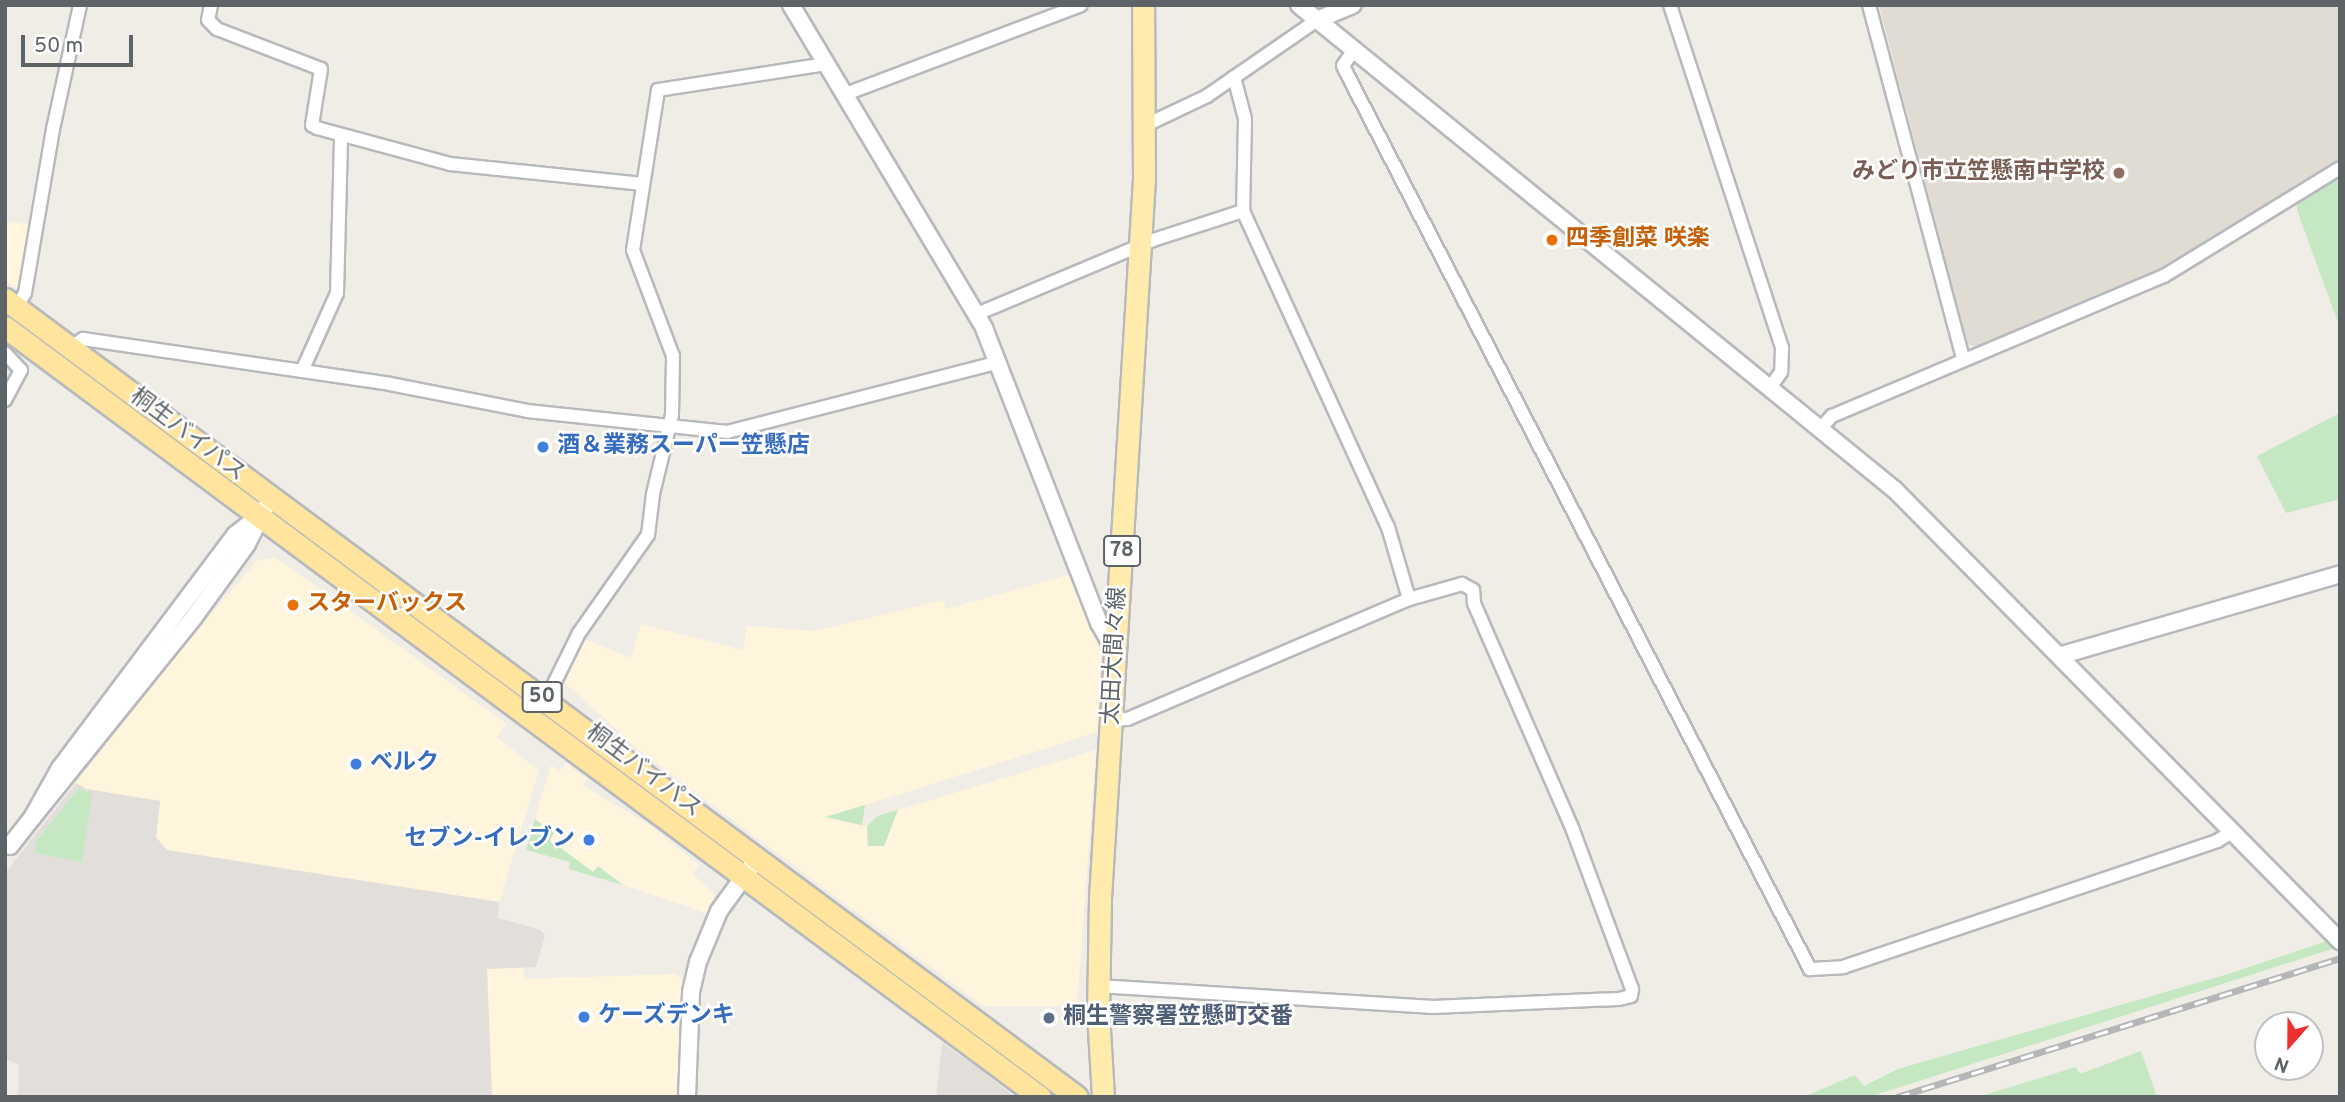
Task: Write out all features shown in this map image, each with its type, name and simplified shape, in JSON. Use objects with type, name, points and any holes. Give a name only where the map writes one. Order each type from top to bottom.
[{"type":"highway","name":"桐生バイパス","points":[[9,308],[70,348],[758,857],[1077,1097]]},
{"type":"highway","name":"桐生バイパス","points":[[5,327],[1040,1097]]},
{"type":"main road","name":"太田大間々線","points":[[1103,1097],[1098,986],[1146,125],[1143,5]]},
{"type":"street","points":[[9,308],[25,293],[53,129],[80,5]]},
{"type":"street","points":[[211,5],[208,20],[217,29],[321,69],[312,125],[341,137],[429,160],[504,172],[643,184]]},
{"type":"street","points":[[791,5],[976,314],[999,362],[1098,623],[1115,650]]},
{"type":"street","points":[[843,95],[1081,5]]},
{"type":"street","points":[[1299,5],[1895,490],[2062,655],[2340,941]]},
{"type":"street","points":[[1146,125],[1187,107],[1317,20],[1353,5]]},
{"type":"street","points":[[1670,5],[1783,348],[1781,372],[1770,388]]},
{"type":"street","points":[[1869,5],[1963,359]]},
{"type":"street","points":[[1354,50],[1343,66],[1810,969],[1843,967],[2217,841],[2232,832]]},
{"type":"street","points":[[546,700],[573,641],[648,535],[653,494],[670,426],[673,356],[633,250],[658,90],[825,64]]},
{"type":"street","points":[[1234,76],[1245,119],[1243,211],[1388,527],[1409,600]]},
{"type":"street","points":[[302,372],[337,293],[341,137]]},
{"type":"street","points":[[1822,428],[1832,416],[2164,276],[2340,168]]},
{"type":"street","points":[[976,314],[1140,248],[1243,211]]},
{"type":"street","points":[[70,348],[83,339],[302,372],[514,409],[733,431],[999,362]]},
{"type":"street","points":[[5,353],[21,370],[5,400]]},
{"type":"street","points":[[8,851],[194,617],[247,544],[258,517],[271,499]]},
{"type":"street","points":[[2062,655],[2340,573]]},
{"type":"street","points":[[1098,986],[1433,1007],[1631,996],[1573,830],[1474,603],[1473,590],[1455,583],[1127,719],[1112,720]]},
{"type":"street","points":[[687,1097],[691,992],[698,962],[719,911],[758,857]]},
{"type":"shaded area","name":"みどり市立笠懸南中学校","points":[[1879,5],[2340,5],[2340,159],[2149,275],[1977,347],[1967,344]]},
{"type":"shaded area","points":[[5,221],[32,225],[17,288],[5,281]]},
{"type":"shaded area","points":[[275,557],[507,724],[497,737],[539,771],[499,902],[167,850],[156,838],[160,801],[86,789],[76,783],[179,651],[257,561]]},
{"type":"shaded area","points":[[1068,575],[1073,578],[1101,655],[1098,732],[827,817],[867,827],[868,846],[884,846],[898,810],[1096,750],[1077,1006],[983,1006],[640,751],[563,681],[582,638],[631,658],[641,624],[743,650],[747,626],[815,631],[943,600],[946,609]]},
{"type":"shaded area","points":[[566,763],[587,779],[583,786],[650,825],[699,865],[692,874],[713,892],[715,902],[707,913],[623,885],[598,866],[593,872],[549,840],[553,833],[535,819],[551,765],[560,771]]},
{"type":"shaded area","points":[[76,783],[87,789],[160,801],[156,837],[167,850],[499,902],[498,918],[541,930],[545,935],[536,967],[487,969],[492,1097],[18,1097],[19,1065],[5,1059],[5,873]]},
{"type":"shaded area","name":"ケーズデンキ","points":[[487,968],[523,968],[525,979],[676,974],[684,984],[678,1097],[492,1097]]},
{"type":"shaded area","points":[[942,1043],[977,1067],[1015,1097],[936,1097]]},
{"type":"green space","points":[[2340,178],[2340,328],[2297,210],[2297,203]]},
{"type":"green space","points":[[2340,413],[2340,499],[2286,513],[2257,456]]},
{"type":"green space","points":[[79,788],[92,795],[82,862],[35,853],[37,840]]},
{"type":"green space","points":[[865,805],[862,825],[825,817]]},
{"type":"green space","points":[[898,810],[884,846],[868,846],[867,827],[877,816]]},
{"type":"green space","points":[[535,819],[554,833],[550,840],[593,872],[598,866],[623,885],[569,869],[570,862],[526,850]]},
{"type":"green space","points":[[2327,941],[2335,948],[1869,1097],[1803,1097],[1855,1075],[1864,1086],[1898,1069],[2228,974]]},
{"type":"green space","points":[[2141,1051],[2157,1097],[1978,1097],[2076,1067],[2080,1074]]},
{"type":"railway","points":[[1897,1097],[2340,958]]},
{"type":"place","name":"みどり市立笠懸南中学校","points":[[2119,173]]},
{"type":"place","name":"四季創菜 咲楽","points":[[1552,240]]},
{"type":"place","name":"酒＆業務スーパー笠懸店","points":[[543,447]]},
{"type":"place","name":"スターバックス","points":[[293,605]]},
{"type":"place","name":"ベルク","points":[[356,764]]},
{"type":"place","name":"セブン-イレブン","points":[[589,840]]},
{"type":"place","name":"ケーズデンキ","points":[[584,1017]]},
{"type":"place","name":"桐生警察署笠懸町交番","points":[[1049,1018]]}]
